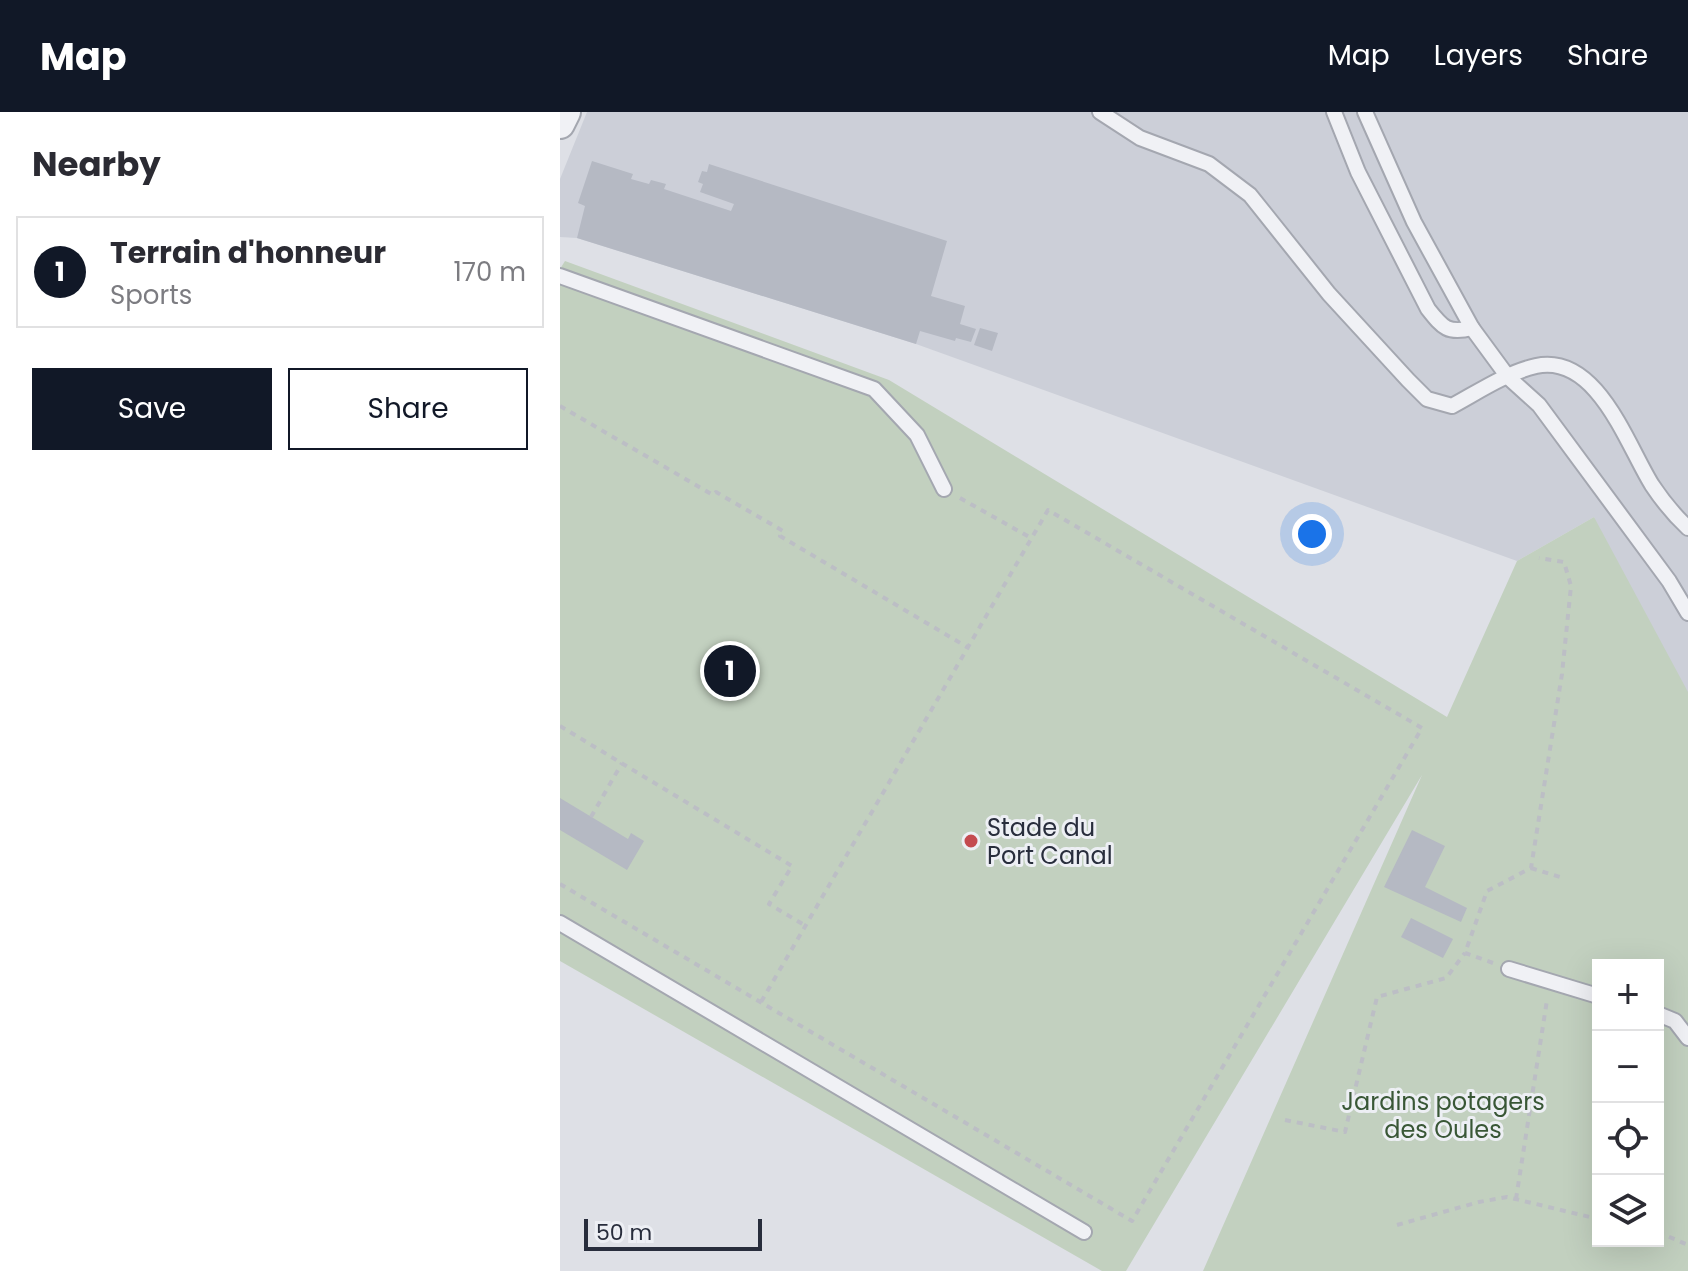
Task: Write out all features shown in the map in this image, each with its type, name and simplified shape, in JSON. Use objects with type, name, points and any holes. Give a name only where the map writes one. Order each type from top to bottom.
[{"type":"street","points":[[560,124],[566,112]]},
{"type":"lane","points":[[1100,112],[1140,138],[1209,164],[1250,195],[1329,294],[1427,399],[1452,406],[1536,366],[1553,365],[1570,369],[1583,377],[1610,409],[1653,486],[1688,528]]},
{"type":"lane","points":[[1334,112],[1358,172],[1428,309],[1441,325],[1456,332],[1472,328]]},
{"type":"lane","points":[[1365,112],[1414,222],[1472,328],[1508,377],[1539,405],[1669,581],[1688,613]]},
{"type":"lane","points":[[560,276],[874,389],[917,435],[944,489]]},
{"type":"lane","points":[[560,923],[1084,1232]]},
{"type":"lane","points":[[1509,969],[1592,994]]},
{"type":"lane","points":[[1664,1016],[1675,1021],[1688,1038]]},
{"type":"path","points":[[560,406],[713,495],[716,492],[783,531],[780,536],[967,647]]},
{"type":"path","points":[[944,489],[1031,538]]},
{"type":"path","points":[[560,884],[1132,1221],[1422,728],[1048,510],[761,1002]]},
{"type":"path","points":[[1531,868],[1562,674],[1571,586],[1564,562],[1539,558]]},
{"type":"path","points":[[560,726],[792,866],[769,904],[806,926]]},
{"type":"path","points":[[591,817],[622,763]]},
{"type":"path","points":[[1285,1120],[1345,1132],[1377,997],[1446,978],[1465,953],[1487,891],[1531,868],[1563,878]]},
{"type":"path","points":[[1465,953],[1509,969]]},
{"type":"path","points":[[1516,1199],[1550,982]]},
{"type":"path","points":[[1397,1225],[1507,1197],[1592,1218]]},
{"type":"path","points":[[1664,1235],[1688,1245]]},
{"type":"shaded area","points":[[587,112],[1688,112],[1688,859],[1594,517],[1517,561],[916,344],[577,238],[560,237],[560,179]]},
{"type":"green space","name":"Stade du Port Canal","points":[[565,261],[889,380],[1447,717],[1517,561],[1594,517],[1688,692],[1688,1271],[1203,1271],[1422,775],[1126,1271],[1102,1271],[560,961],[560,269]]},
{"type":"building","points":[[592,161],[633,174],[631,179],[649,184],[651,180],[666,184],[664,189],[731,211],[734,204],[700,192],[703,184],[698,182],[702,171],[707,172],[709,164],[947,241],[931,296],[965,306],[960,324],[976,329],[971,342],[920,331],[916,344],[577,238],[585,206],[578,203]]},
{"type":"building","points":[[980,328],[998,333],[992,351],[974,345]]},
{"type":"building","points":[[560,798],[628,839],[631,833],[644,841],[627,870],[560,830]]},
{"type":"building","points":[[1412,830],[1445,846],[1425,887],[1467,908],[1461,922],[1384,887]]},
{"type":"building","points":[[1411,918],[1453,939],[1443,958],[1401,937]]},
{"type":"place","name":"Terrain d'honneur","points":[[730,671]]},
{"type":"place","name":"Stade du Port Canal","points":[[971,841]]},
{"type":"park label","name":"Jardins potagers des Oules","points":[[1443,1115]]}]
